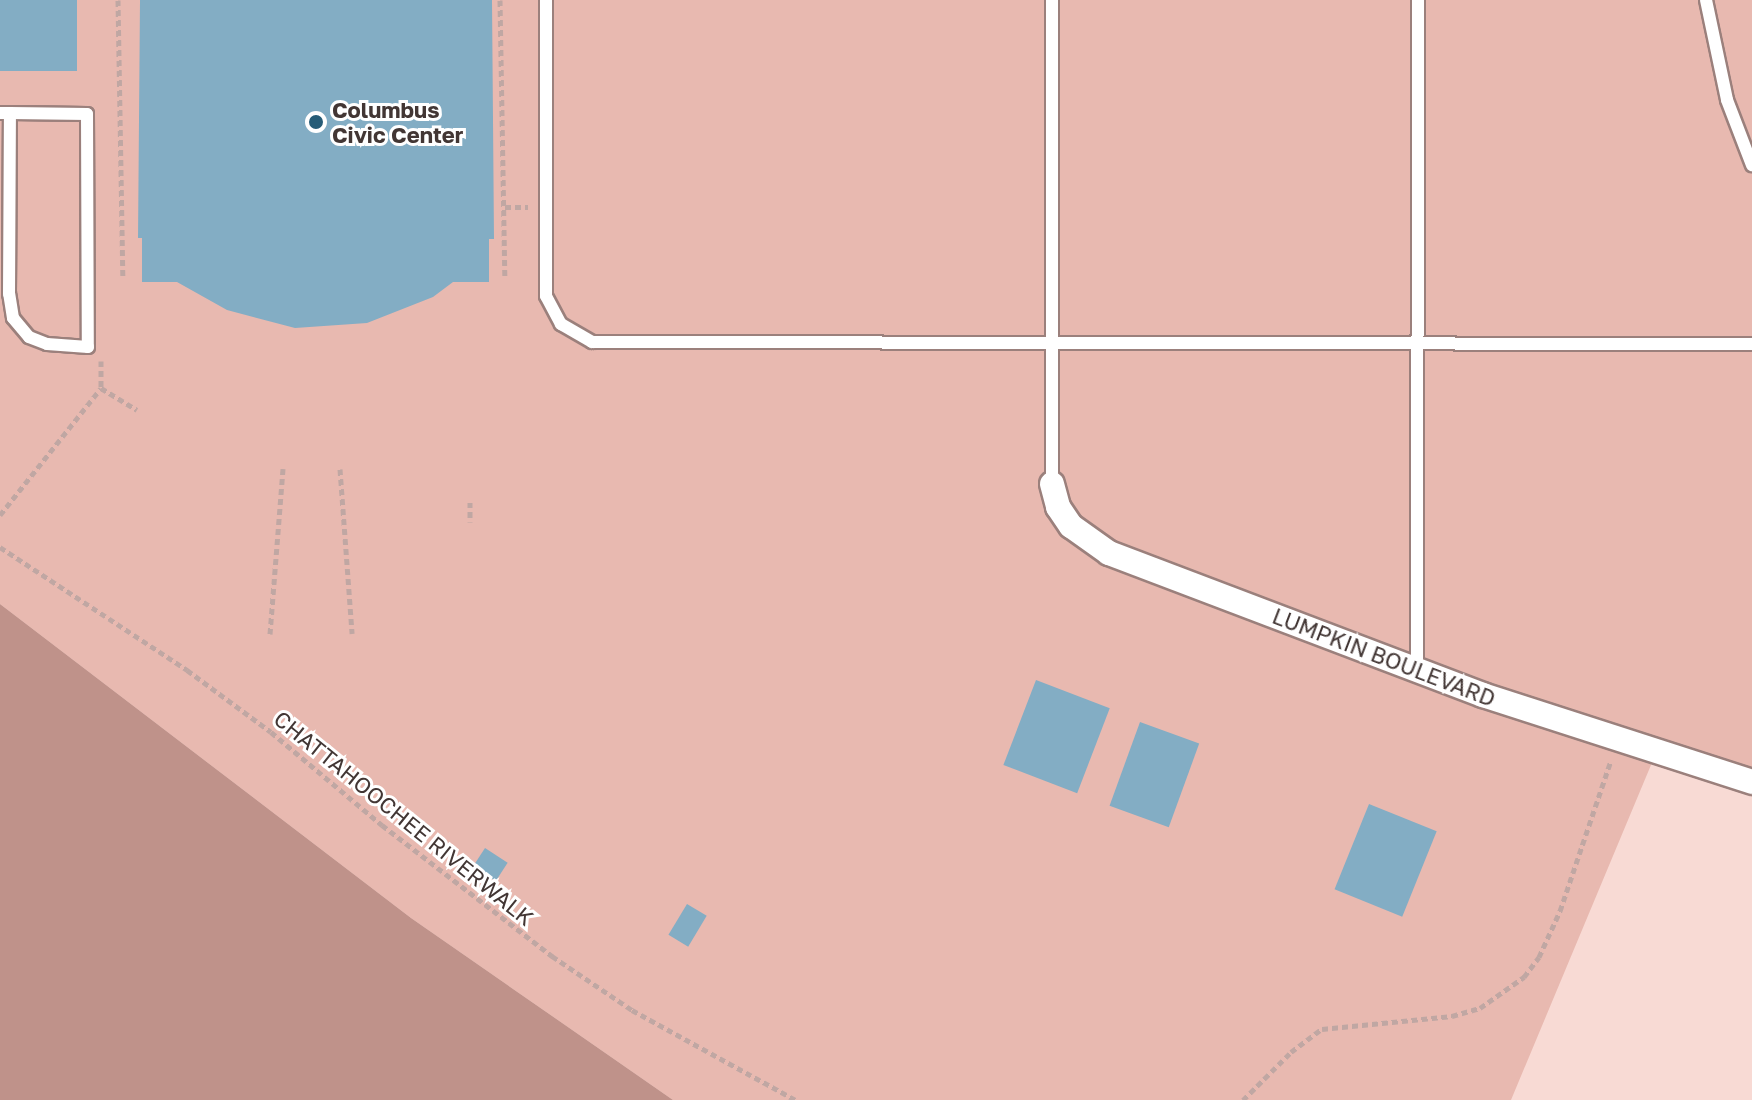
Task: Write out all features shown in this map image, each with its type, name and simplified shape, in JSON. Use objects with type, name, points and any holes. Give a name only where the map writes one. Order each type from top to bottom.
[{"type":"street","name":"LUMPKIN BOULEVARD","points":[[1052,484],[1065,519],[1096,546],[1417,670],[1617,741],[1752,782]]},
{"type":"lane","points":[[546,0],[546,296],[551,310],[576,336],[592,342],[1752,344]]},
{"type":"lane","points":[[1052,0],[1052,484]]},
{"type":"lane","points":[[1417,670],[1418,0]]},
{"type":"lane","points":[[1706,0],[1717,63],[1752,165]]},
{"type":"lane","points":[[5,113],[87,114],[88,347],[47,344],[29,337],[13,318],[9,294],[5,113]]},
{"type":"path","points":[[118,0],[123,279]]},
{"type":"path","points":[[500,0],[505,279]]},
{"type":"path","points":[[0,515],[101,388],[137,410]]},
{"type":"path","points":[[270,634],[283,469]]},
{"type":"path","points":[[340,469],[352,634]]},
{"type":"path","points":[[470,502],[470,522]]},
{"type":"path","name":"CHATTAHOOCHEE RIVERWALK","points":[[0,547],[187,670],[247,714],[382,825],[552,956],[632,1010],[796,1100]]},
{"type":"path","points":[[1243,1100],[1291,1052],[1322,1029],[1452,1016],[1480,1008],[1524,977],[1539,957],[1560,911],[1617,741]]},
{"type":"shaded area","points":[[0,0],[1752,0],[1752,782],[1656,753],[1511,1100],[673,1100],[411,918],[0,604]]},
{"type":"shaded area","points":[[0,604],[411,918],[673,1100],[0,1100]]},
{"type":"building","points":[[0,0],[77,0],[77,71],[0,71]]},
{"type":"building","name":"Columbus Civic Center","points":[[140,0],[492,0],[494,239],[489,239],[489,282],[453,282],[433,297],[367,323],[295,328],[227,310],[177,282],[142,282],[142,238],[138,238]]},
{"type":"building","points":[[1036,680],[1110,708],[1077,793],[1003,765]]},
{"type":"building","points":[[1140,722],[1199,744],[1169,827],[1110,806]]},
{"type":"building","points":[[1369,804],[1437,831],[1402,917],[1335,889]]},
{"type":"building","points":[[485,848],[508,863],[496,881],[473,866]]},
{"type":"building","points":[[687,904],[707,916],[688,947],[668,935]]},
{"type":"place","name":"Columbus Civic Center","points":[[316,122]]}]
